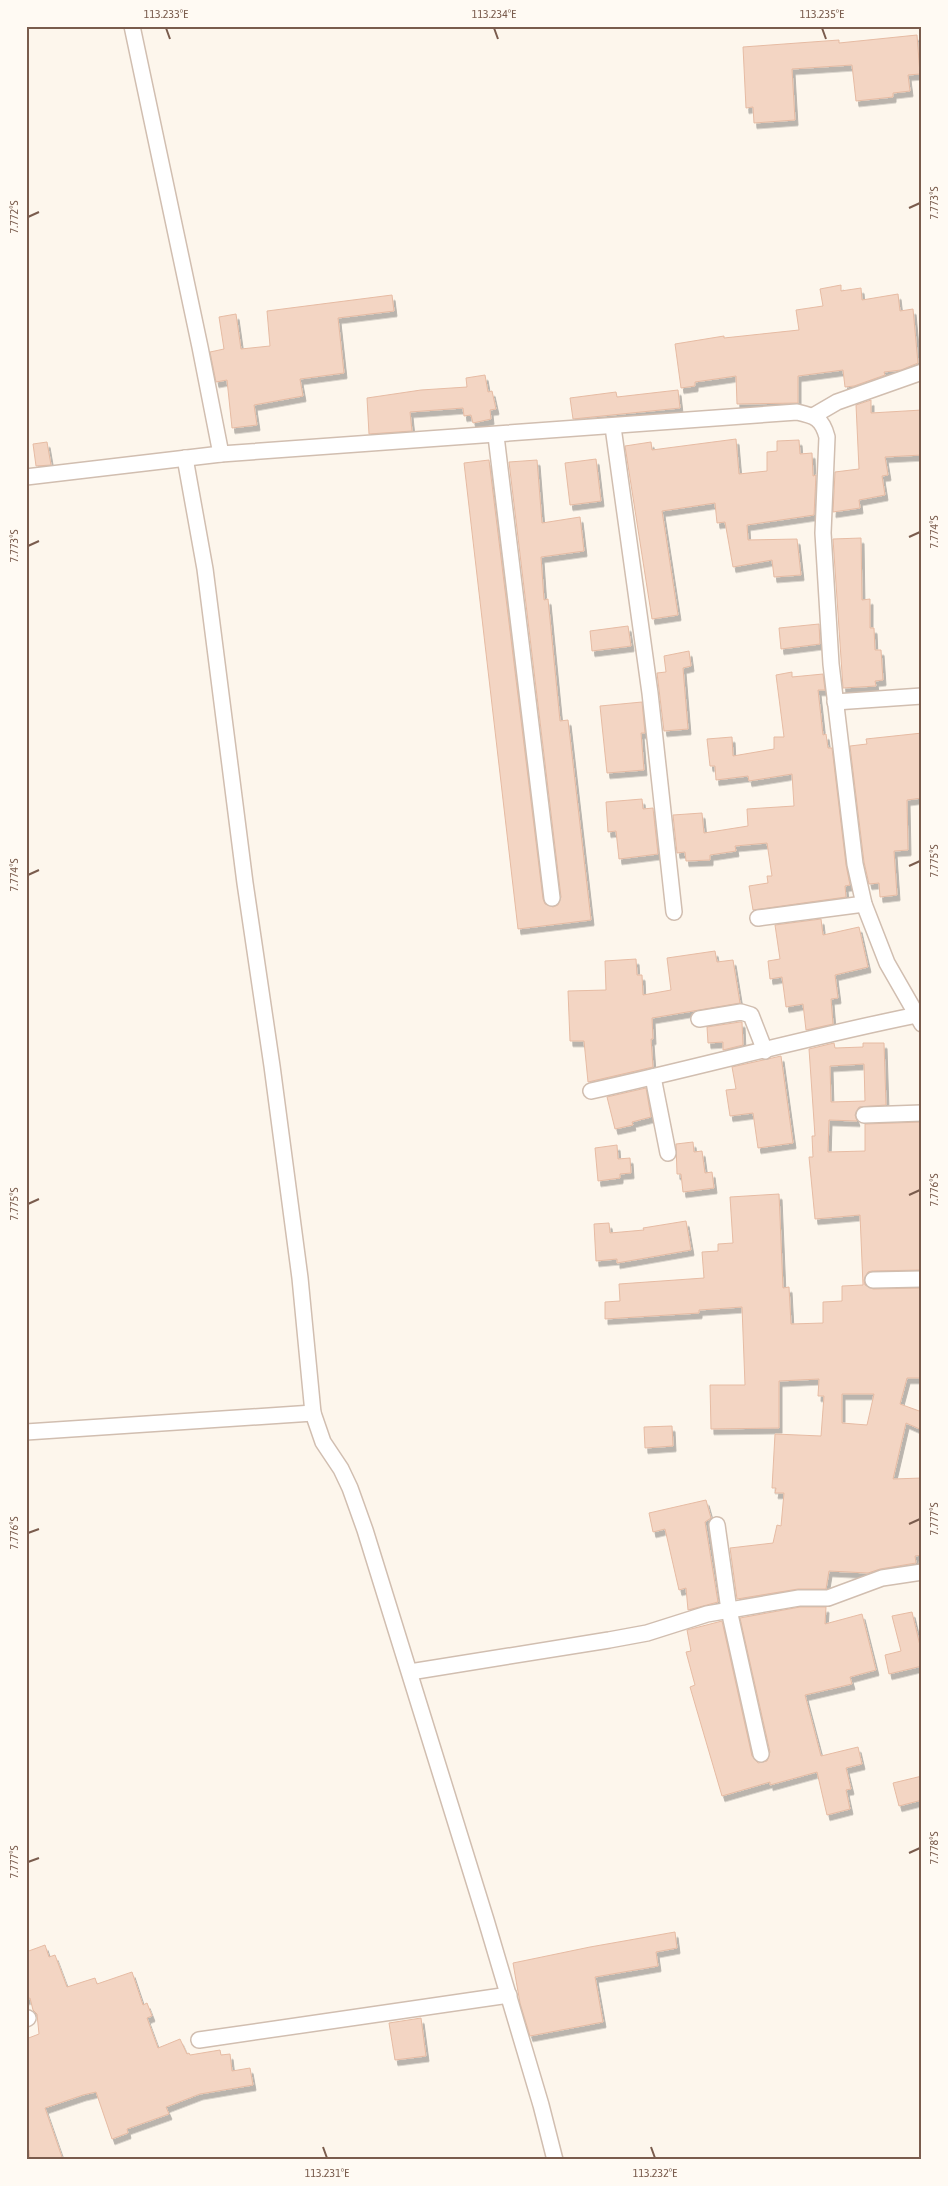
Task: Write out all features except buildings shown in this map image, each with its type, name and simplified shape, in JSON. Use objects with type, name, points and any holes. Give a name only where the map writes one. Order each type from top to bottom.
[{"type":"street","points":[[132,26],[222,454]]},
{"type":"street","points":[[813,416],[837,402],[922,372]]},
{"type":"street","points":[[26,477],[222,454],[496,436],[797,412],[813,416],[824,426],[827,437],[823,533],[835,702],[855,864],[864,904],[887,963],[920,1019],[854,1028],[765,1051],[591,1091]]},
{"type":"street","points":[[613,427],[650,692],[674,912]]},
{"type":"street","points":[[496,436],[552,898]]},
{"type":"street","points":[[185,458],[205,569],[247,892],[274,1075],[300,1278],[313,1413],[323,1442],[341,1469],[350,1488],[410,1672],[509,1996],[555,2160]]},
{"type":"street","points":[[835,702],[922,696]]},
{"type":"street","points":[[758,918],[864,904]]},
{"type":"street","points":[[699,1019],[741,1012],[751,1015],[765,1051]]},
{"type":"street","points":[[653,1077],[668,1153]]},
{"type":"street","points":[[864,1115],[922,1113]]},
{"type":"street","points":[[873,1280],[922,1279]]},
{"type":"street","points":[[26,1432],[313,1413]]},
{"type":"street","points":[[717,1524],[729,1610],[761,1754]]},
{"type":"street","points":[[410,1672],[647,1633],[707,1614],[729,1610],[798,1598],[828,1598],[882,1578],[922,1572]]},
{"type":"street","points":[[199,2040],[509,1996]]}]
